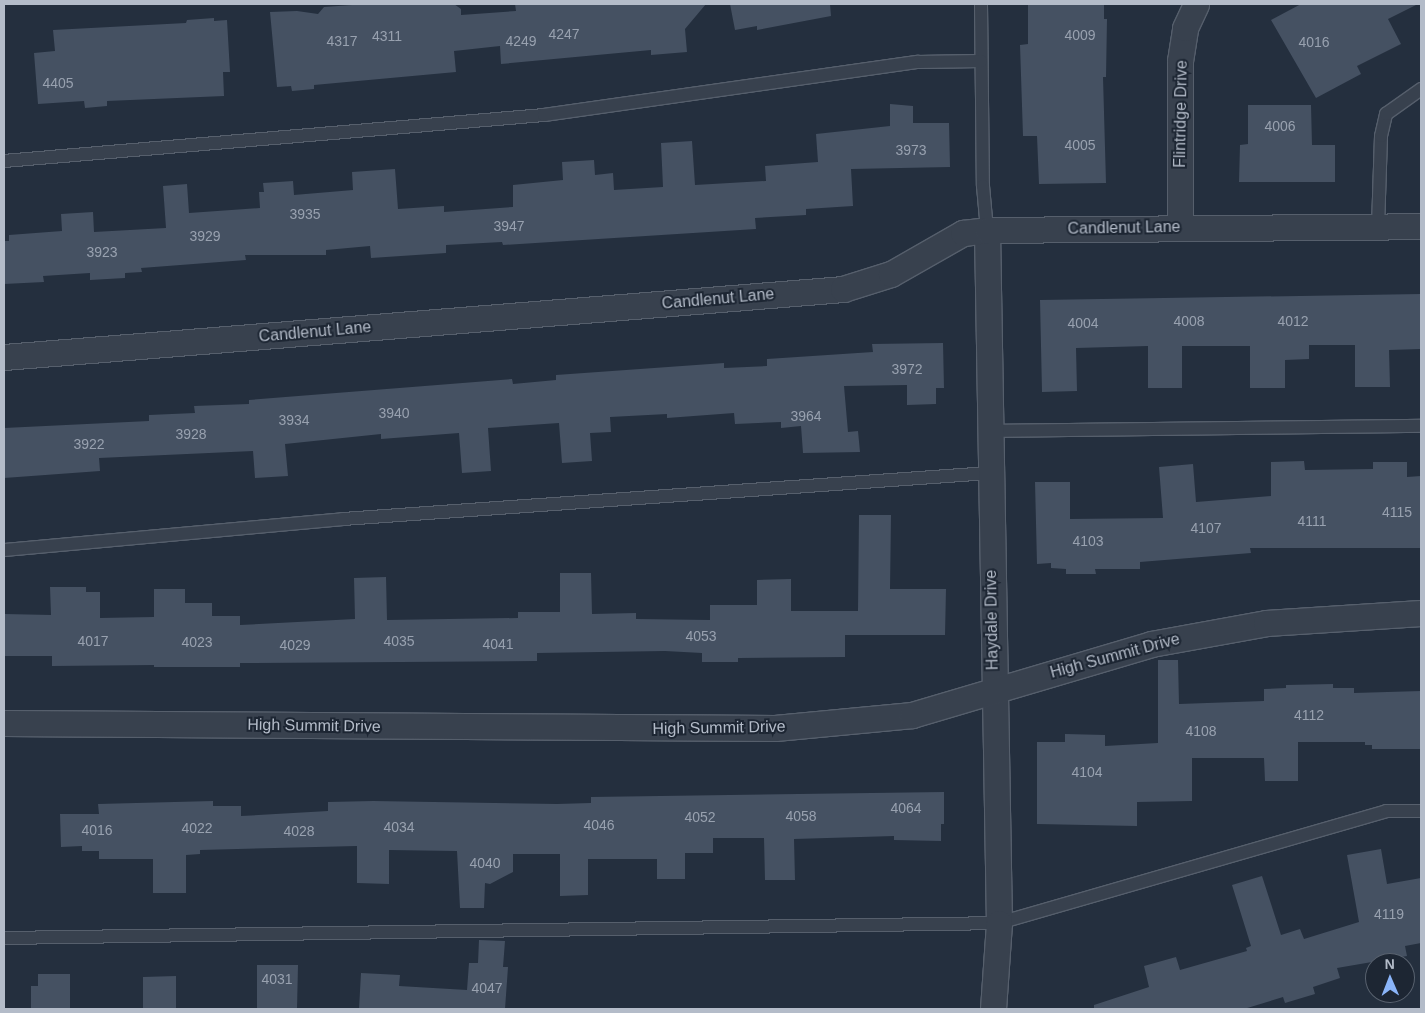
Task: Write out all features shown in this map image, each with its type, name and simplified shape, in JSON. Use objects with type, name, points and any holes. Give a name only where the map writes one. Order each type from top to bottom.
[{"type":"street","name":"Flintridge Drive","points":[[1180,227],[1180,61],[1185,28],[1196,4]]},
{"type":"street","name":"Candlenut Lane","points":[[4,357],[843,289],[890,274],[957,236],[987,230],[1421,226]]},
{"type":"street","name":"Haydale Drive","points":[[987,230],[993,689],[999,923],[992,1009]]},
{"type":"street","name":"High Summit Drive","points":[[4,724],[776,728],[912,715],[993,689],[1151,644],[1247,627],[1347,616],[1421,613]]},
{"type":"lane","points":[[981,4],[981,61],[987,230]]},
{"type":"lane","points":[[4,160],[544,115],[918,62],[981,61]]},
{"type":"lane","points":[[1378,227],[1381,136],[1386,114],[1421,89]]},
{"type":"lane","points":[[990,431],[1421,426]]},
{"type":"lane","points":[[4,550],[343,519],[990,473]]},
{"type":"lane","points":[[4,938],[999,923],[1386,811],[1421,811]]},
{"type":"building","points":[[366,4],[454,4],[461,9],[461,15],[516,11],[515,4],[706,4],[685,29],[687,52],[651,55],[651,50],[501,64],[500,46],[454,51],[456,72],[314,85],[314,89],[292,91],[291,86],[277,87],[270,12],[297,11],[318,14],[324,7]]},
{"type":"building","points":[[730,4],[830,4],[831,16],[757,30],[757,26],[735,30]]},
{"type":"building","points":[[1028,4],[1104,4],[1104,19],[1107,19],[1106,77],[1103,77],[1106,183],[1039,184],[1037,136],[1023,136],[1020,45],[1028,44]]},
{"type":"building","points":[[1301,4],[1418,4],[1388,19],[1401,44],[1357,66],[1361,74],[1316,98],[1271,20]]},
{"type":"building","points":[[214,18],[214,21],[227,20],[230,72],[223,72],[224,96],[107,101],[107,106],[85,108],[84,101],[38,104],[34,53],[55,51],[53,30],[186,23],[187,20]]},
{"type":"building","points":[[890,104],[913,106],[913,123],[949,123],[950,167],[851,169],[853,206],[806,209],[806,215],[755,218],[756,229],[503,245],[502,242],[446,245],[446,253],[371,258],[370,246],[326,250],[326,255],[245,255],[246,260],[141,268],[142,272],[125,273],[125,278],[90,280],[90,273],[43,276],[44,282],[4,284],[4,241],[9,241],[9,235],[62,231],[61,214],[93,212],[94,232],[166,228],[163,186],[187,184],[189,213],[260,208],[259,192],[264,192],[263,183],[293,181],[294,195],[353,190],[352,172],[395,169],[398,209],[444,206],[444,212],[513,207],[513,185],[563,180],[562,162],[594,160],[595,175],[613,173],[614,190],[663,187],[661,143],[692,141],[695,185],[766,181],[765,166],[818,162],[816,134],[890,126]]},
{"type":"building","points":[[1248,105],[1311,105],[1312,145],[1335,145],[1335,182],[1239,182],[1240,145],[1248,144]]},
{"type":"building","points":[[1421,294],[1421,349],[1389,350],[1390,387],[1355,387],[1355,345],[1309,345],[1309,359],[1285,360],[1285,388],[1250,388],[1250,346],[1182,346],[1182,388],[1148,388],[1148,346],[1076,348],[1077,391],[1042,392],[1040,300]]},
{"type":"building","points":[[943,343],[944,388],[936,388],[936,404],[907,405],[907,385],[844,386],[848,432],[858,431],[860,452],[803,453],[801,426],[781,428],[781,422],[735,424],[734,413],[667,418],[667,414],[610,417],[611,432],[590,433],[592,461],[562,463],[559,423],[488,428],[491,471],[462,473],[459,433],[381,439],[381,434],[285,444],[288,476],[255,478],[253,451],[99,458],[100,471],[4,478],[4,428],[149,421],[149,415],[195,413],[194,406],[249,404],[249,400],[512,379],[513,384],[556,380],[556,375],[724,363],[724,368],[767,366],[767,359],[873,352],[872,344]]},
{"type":"building","points":[[1304,461],[1305,470],[1373,469],[1373,462],[1407,462],[1407,477],[1421,476],[1421,548],[1250,548],[1251,553],[1140,562],[1140,569],[1095,569],[1096,574],[1066,574],[1066,569],[1051,568],[1051,563],[1037,564],[1035,482],[1070,482],[1070,519],[1163,518],[1159,467],[1193,464],[1196,502],[1271,496],[1271,462]]},
{"type":"building","points":[[859,515],[891,515],[890,589],[946,589],[945,635],[845,635],[845,657],[738,658],[738,662],[702,662],[702,653],[665,651],[537,653],[537,661],[240,663],[240,667],[154,667],[154,665],[52,666],[52,656],[4,656],[4,614],[51,615],[50,587],[86,587],[86,592],[100,592],[100,618],[154,617],[154,589],[185,589],[185,603],[212,603],[212,616],[240,616],[240,625],[355,619],[354,578],[386,577],[387,620],[518,618],[518,612],[560,612],[560,573],[591,573],[592,614],[636,613],[636,619],[710,620],[710,605],[757,605],[757,580],[791,579],[791,611],[858,611]]},
{"type":"building","points":[[1158,660],[1178,660],[1179,704],[1264,701],[1264,689],[1286,688],[1286,685],[1333,684],[1333,688],[1354,688],[1354,693],[1421,691],[1421,749],[1372,749],[1372,745],[1365,745],[1365,742],[1298,742],[1298,781],[1265,781],[1264,758],[1192,758],[1192,801],[1137,802],[1137,826],[1037,824],[1037,742],[1065,742],[1065,734],[1105,735],[1105,746],[1158,743]]},
{"type":"building","points":[[944,792],[944,824],[941,824],[941,841],[894,840],[894,836],[794,839],[795,880],[765,880],[764,838],[713,838],[713,853],[685,853],[685,879],[657,879],[657,859],[588,859],[588,895],[560,896],[560,854],[513,854],[513,872],[490,884],[485,883],[484,908],[460,908],[457,851],[389,850],[389,884],[357,883],[357,846],[200,850],[200,854],[186,855],[186,893],[153,893],[153,859],[99,859],[99,851],[82,851],[82,846],[61,847],[60,814],[99,814],[98,804],[213,801],[213,806],[241,806],[241,816],[328,811],[328,802],[557,804],[591,803],[591,797]]},
{"type":"building","points":[[1381,849],[1387,884],[1421,878],[1421,943],[1405,946],[1406,953],[1365,953],[1365,963],[1337,968],[1340,978],[1313,987],[1315,994],[1285,1003],[1283,997],[1244,1009],[1094,1009],[1094,1005],[1149,987],[1144,966],[1176,957],[1180,970],[1247,951],[1246,948],[1251,946],[1232,885],[1262,876],[1281,935],[1300,929],[1304,939],[1359,922],[1347,855]]},
{"type":"building","points":[[479,940],[505,941],[503,967],[508,967],[505,1009],[359,1009],[361,973],[400,975],[399,986],[467,990],[469,963],[478,963]]},
{"type":"building","points":[[257,965],[298,965],[297,1009],[257,1009]]},
{"type":"building","points":[[38,974],[70,974],[70,1009],[31,1009],[31,986],[38,986]]},
{"type":"building","points":[[176,976],[176,1009],[143,1009],[143,977]]}]
